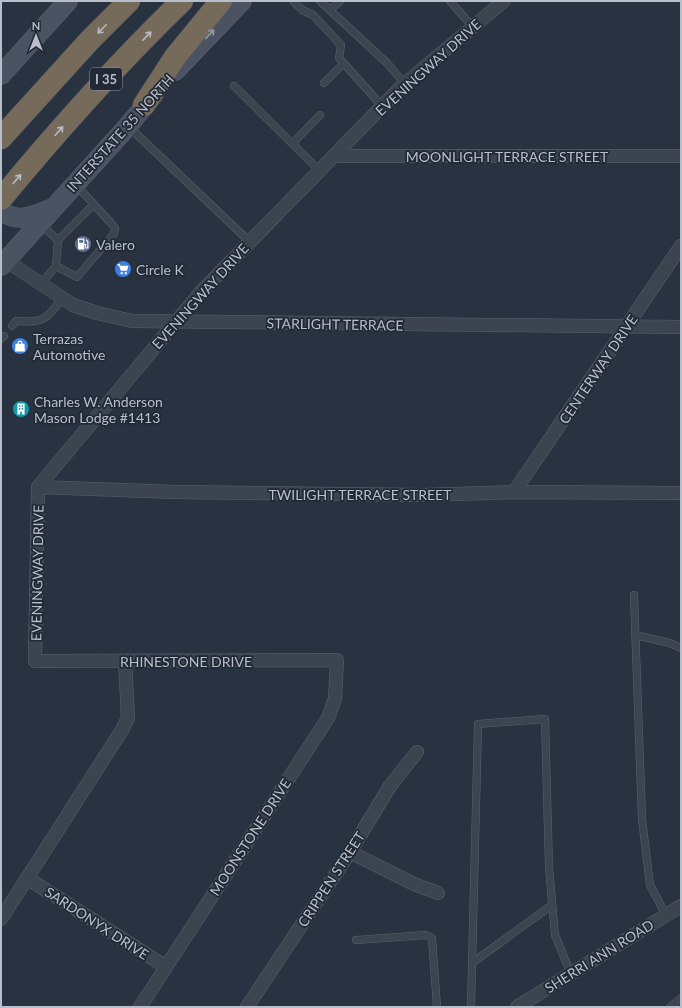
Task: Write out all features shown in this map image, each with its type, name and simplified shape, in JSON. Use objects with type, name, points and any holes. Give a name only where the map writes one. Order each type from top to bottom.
[{"type":"highway","name":"I 35","points":[[2,137],[90,40],[129,1]]},
{"type":"highway","name":"I 35","points":[[1,198],[33,160],[108,78],[182,1]]},
{"type":"highway","points":[[144,104],[179,52],[221,1]]},
{"type":"main road","points":[[1,75],[68,1]]},
{"type":"main road","name":"INTERSTATE 35 NORTH","points":[[2,261],[128,126],[144,104],[242,1]]},
{"type":"main road","points":[[1,210],[12,216],[23,219],[53,208]]},
{"type":"street","name":"EVENINGWAY DRIVE","points":[[35,661],[38,487],[174,322],[200,293],[382,106],[405,84],[504,1]]},
{"type":"street","name":"MOONLIGHT TERRACE STREET","points":[[334,156],[681,156]]},
{"type":"street","name":"CENTERWAY DRIVE","points":[[514,492],[681,246]]},
{"type":"street","name":"STARLIGHT TERRACE","points":[[2,261],[73,305],[96,313],[132,321],[681,327]]},
{"type":"street","name":"TWILIGHT TERRACE STREET","points":[[38,487],[175,492],[409,495],[514,492],[681,494]]},
{"type":"street","name":"RHINESTONE DRIVE","points":[[35,661],[337,660]]},
{"type":"street","name":"MOONSTONE DRIVE","points":[[140,1007],[328,718],[335,699],[337,660]]},
{"type":"street","points":[[1,918],[128,718],[125,661]]},
{"type":"street","name":"CRIPPEN STREET","points":[[247,1007],[350,852],[390,786],[417,752]]},
{"type":"street","points":[[350,852],[414,884],[438,893]]},
{"type":"street","name":"SARDONYX DRIVE","points":[[27,878],[166,967]]},
{"type":"street","name":"SHERRI ANN ROAD","points":[[517,1007],[681,906]]},
{"type":"lane","points":[[293,1],[302,10],[313,15],[340,45],[340,58],[344,64],[382,106]]},
{"type":"lane","points":[[320,1],[387,63],[405,84]]},
{"type":"lane","points":[[330,10],[340,1]]},
{"type":"lane","points":[[450,1],[473,27]]},
{"type":"lane","points":[[324,82],[344,64]]},
{"type":"lane","points":[[234,86],[319,170]]},
{"type":"lane","points":[[293,143],[320,115]]},
{"type":"lane","points":[[128,126],[250,242]]},
{"type":"lane","points":[[56,266],[77,276],[114,234],[115,228],[75,184]]},
{"type":"lane","points":[[40,285],[56,266],[58,240],[94,204]]},
{"type":"lane","points":[[39,223],[58,240]]},
{"type":"lane","points":[[12,326],[16,321],[28,322],[42,320],[51,315],[62,298]]},
{"type":"lane","points":[[634,595],[642,819],[650,885],[666,915]]},
{"type":"lane","points":[[636,635],[681,648]]},
{"type":"lane","points":[[471,1007],[478,724],[545,719],[549,867],[555,935],[571,974]]},
{"type":"lane","points":[[472,963],[552,905]]},
{"type":"lane","points":[[356,940],[426,935],[432,938],[437,1007]]},
{"type":"lane","points":[[670,1007],[681,998]]},
{"type":"place","name":"Valero","points":[[83,244]]},
{"type":"place","name":"Circle K","points":[[123,269]]},
{"type":"place","name":"Terrazas Automotive","points":[[20,346]]},
{"type":"place","name":"Charles W. Anderson Mason Lodge #1413","points":[[21,409]]}]
